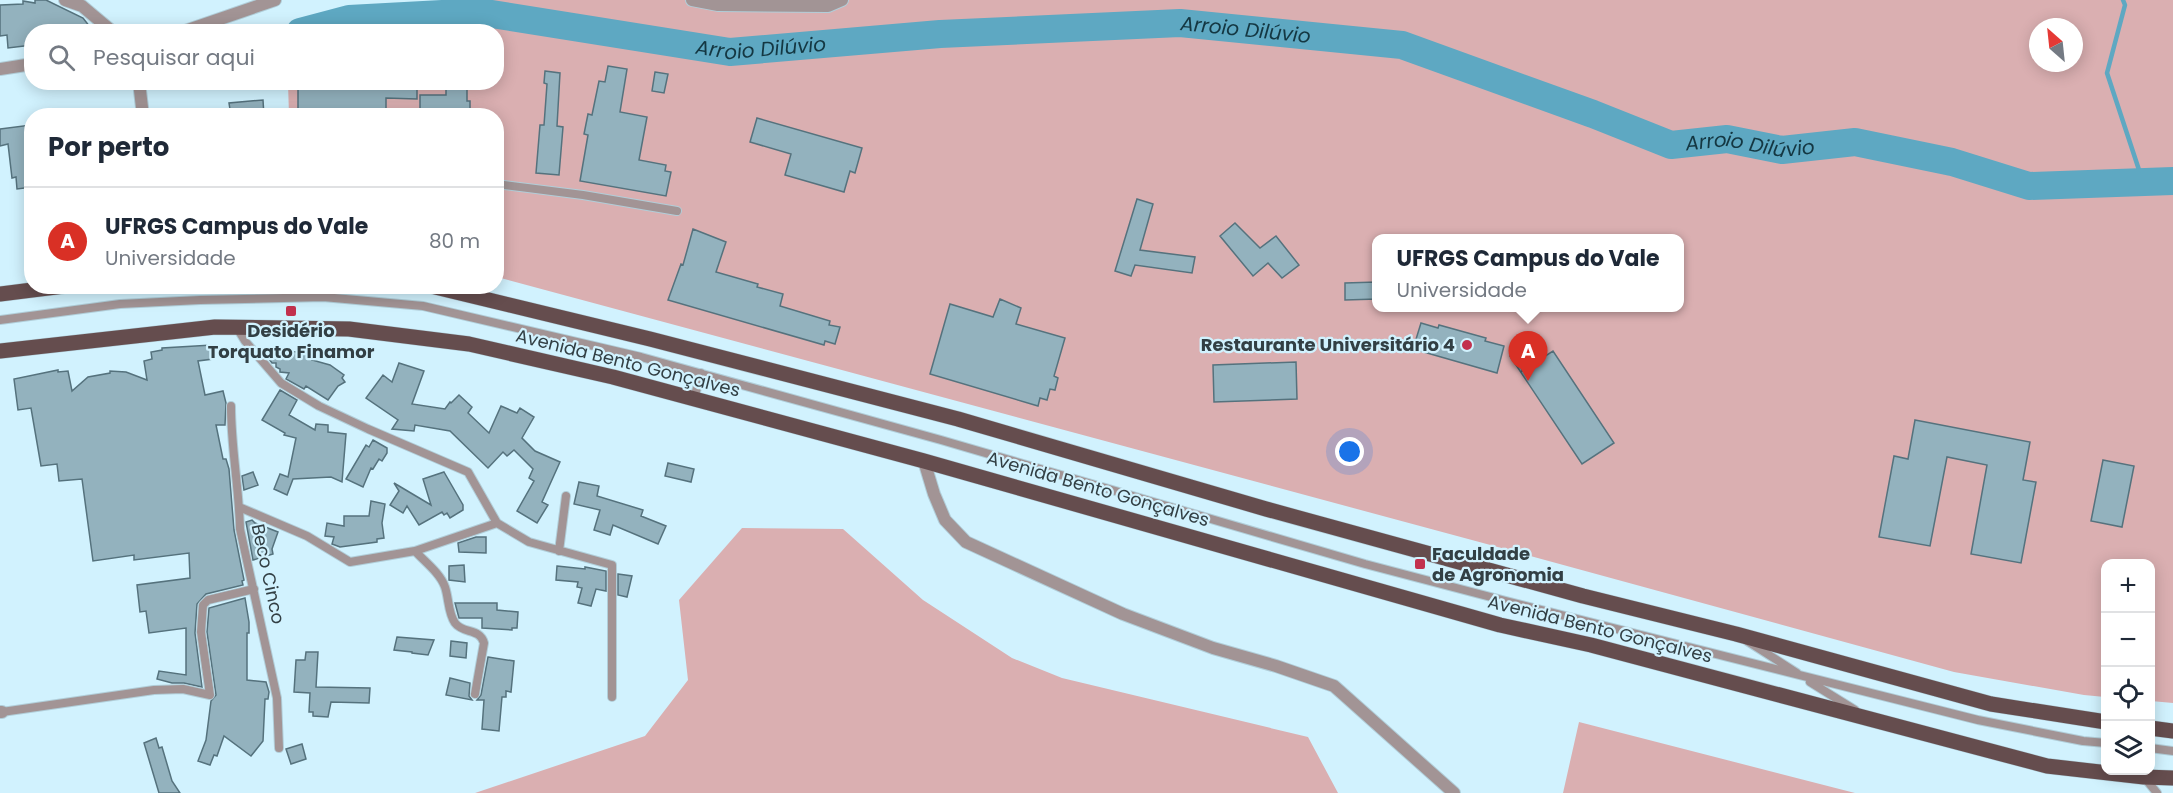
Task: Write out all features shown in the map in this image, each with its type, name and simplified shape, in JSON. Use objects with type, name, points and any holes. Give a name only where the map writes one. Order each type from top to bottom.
[{"type":"main road","points":[[0,294],[24,291]]},
{"type":"main road","name":"Avenida Bento Gonçalves","points":[[464,294],[958,418],[1266,509],[1991,704],[2101,721]]},
{"type":"main road","name":"Avenida Bento Gonçalves","points":[[0,351],[202,328],[349,329],[469,344],[613,377],[924,461],[1500,625],[1591,645],[2047,766],[2173,778]]},
{"type":"main road","points":[[2155,729],[2173,731]]},
{"type":"street","points":[[65,0],[82,6],[103,24]]},
{"type":"street","points":[[205,24],[275,0]]},
{"type":"street","points":[[692,0],[718,4],[828,6],[842,0]]},
{"type":"street","points":[[0,69],[24,65]]},
{"type":"street","points":[[140,90],[142,108]]},
{"type":"street","points":[[924,461],[945,520],[966,542],[1123,614],[1213,648],[1334,686],[1454,793]]},
{"type":"lane","points":[[504,185],[583,195],[677,211]]},
{"type":"lane","points":[[0,320],[120,304],[323,297],[423,306],[701,373],[941,440],[1365,564],[1978,720],[2101,743]]},
{"type":"lane","points":[[237,328],[280,383],[319,406],[468,472],[497,523],[530,542],[612,565],[612,697]]},
{"type":"lane","points":[[694,399],[701,373]]},
{"type":"lane","name":"Beco Cinco","points":[[231,406],[232,445],[240,529],[277,698],[279,748]]},
{"type":"lane","points":[[559,551],[566,495]]},
{"type":"lane","points":[[239,507],[307,536],[350,561],[415,551],[497,523]]},
{"type":"lane","points":[[415,551],[445,585],[455,623],[459,627],[479,634],[483,639],[475,694]]},
{"type":"lane","points":[[1,712],[154,690],[183,689],[210,695],[201,632],[203,605],[208,600],[254,589]]},
{"type":"lane","points":[[1736,634],[1870,720]]},
{"type":"lane","points":[[2155,749],[2173,751]]},
{"type":"lane","points":[[2144,777],[2157,793]]},
{"type":"shaded area","points":[[460,0],[2173,0],[2173,703],[2155,701],[2155,559],[2101,559],[2101,697],[2084,695],[1954,672],[504,279],[504,108],[289,108],[288,90],[504,90],[504,24],[459,24]]},
{"type":"shaded area","points":[[742,528],[843,529],[923,600],[1012,658],[1062,678],[1308,737],[1338,793],[475,793],[645,736],[688,680],[679,600]]},
{"type":"shaded area","points":[[1579,722],[1855,793],[1563,793]]},
{"type":"building","points":[[35,0],[46,0],[83,18],[88,24],[24,24],[24,46],[8,48],[7,35],[0,36],[0,5],[23,4],[23,1],[35,3]]},
{"type":"building","points":[[608,66],[627,69],[620,112],[647,117],[639,160],[666,165],[665,171],[671,172],[666,196],[580,181],[588,135],[584,134],[588,114],[592,115],[599,81],[605,82]]},
{"type":"building","points":[[545,71],[560,73],[557,126],[563,127],[559,175],[536,173],[540,125],[544,125],[547,84],[544,83]]},
{"type":"building","points":[[655,72],[668,74],[664,93],[652,91]]},
{"type":"building","points":[[298,90],[417,90],[417,99],[386,98],[386,108],[298,108]]},
{"type":"building","points":[[446,90],[467,90],[467,101],[470,101],[470,108],[420,108],[420,95],[446,95]]},
{"type":"building","points":[[263,100],[264,108],[230,108],[229,103]]},
{"type":"building","points":[[757,118],[862,148],[855,173],[850,171],[844,192],[785,175],[791,154],[750,142]]},
{"type":"building","points":[[24,126],[24,188],[17,189],[16,177],[12,178],[8,144],[0,146],[0,129]]},
{"type":"building","points":[[1137,199],[1153,204],[1140,250],[1195,257],[1192,273],[1135,265],[1131,276],[1115,271]]},
{"type":"building","points":[[1235,223],[1260,248],[1276,236],[1299,265],[1282,278],[1268,263],[1253,276],[1220,236]]},
{"type":"building","points":[[693,229],[726,242],[716,272],[783,294],[780,306],[830,321],[829,325],[840,327],[835,344],[825,341],[824,345],[668,300],[681,264],[683,265]]},
{"type":"building","points":[[1372,282],[1372,299],[1345,300],[1345,283]]},
{"type":"building","points":[[1000,299],[1021,308],[1016,324],[1065,338],[1054,376],[1058,378],[1055,390],[1050,389],[1047,400],[1040,398],[1038,406],[930,374],[950,304],[993,317]]},
{"type":"building","points":[[1421,323],[1438,328],[1439,325],[1486,338],[1485,341],[1504,346],[1497,373],[1413,349]]},
{"type":"building","points":[[1514,342],[1528,346],[1522,371],[1553,351],[1614,443],[1582,464],[1510,356]]},
{"type":"building","points":[[212,345],[213,359],[198,361],[205,395],[223,391],[226,403],[225,425],[216,425],[223,459],[226,459],[229,469],[234,530],[244,580],[243,585],[206,594],[197,604],[195,633],[202,687],[157,679],[159,671],[186,675],[186,628],[149,633],[146,611],[140,612],[137,585],[190,578],[189,553],[134,560],[134,555],[93,561],[82,479],[59,481],[57,464],[41,466],[31,408],[18,410],[14,379],[58,370],[58,372],[68,371],[72,391],[88,377],[110,373],[110,371],[126,372],[147,380],[144,361],[152,359],[151,352],[162,350],[162,348]]},
{"type":"building","points":[[269,350],[312,353],[312,360],[330,365],[344,375],[342,378],[345,382],[338,386],[328,400],[306,386],[304,389],[286,379],[289,373],[280,372],[276,363],[272,363],[269,359]]},
{"type":"building","points":[[1296,362],[1297,399],[1214,402],[1213,365]]},
{"type":"building","points":[[399,363],[424,371],[412,404],[445,409],[459,395],[472,407],[468,413],[489,433],[501,406],[517,413],[520,408],[534,417],[522,438],[535,451],[560,462],[542,502],[548,505],[537,523],[517,511],[534,481],[529,478],[533,469],[514,450],[507,456],[503,452],[488,468],[450,431],[415,425],[414,431],[392,429],[398,420],[366,398],[383,375],[392,382]]},
{"type":"building","points":[[280,390],[297,400],[289,415],[315,430],[316,424],[328,425],[328,432],[346,434],[342,482],[331,477],[293,479],[287,495],[274,489],[280,474],[288,477],[296,438],[284,435],[285,433],[262,420]]},
{"type":"building","points":[[1915,420],[2030,442],[2023,480],[2036,482],[2021,563],[1971,554],[1987,465],[1947,457],[1930,546],[1879,537],[1894,456],[1908,459]]},
{"type":"building","points":[[373,440],[387,448],[387,453],[382,461],[379,459],[373,469],[371,468],[363,487],[346,479],[366,445],[369,447]]},
{"type":"building","points":[[2103,460],[2134,466],[2122,527],[2091,521]]},
{"type":"building","points":[[668,463],[694,469],[691,482],[665,476]]},
{"type":"building","points":[[253,472],[258,485],[244,490],[242,476]]},
{"type":"building","points":[[444,472],[463,505],[463,510],[450,518],[447,513],[444,515],[442,512],[419,525],[407,506],[403,513],[390,505],[399,491],[394,483],[431,505],[423,479]]},
{"type":"building","points":[[579,482],[599,486],[597,496],[643,510],[641,516],[666,526],[658,544],[613,525],[610,535],[594,530],[600,510],[574,504]]},
{"type":"building","points":[[371,501],[385,504],[382,523],[384,538],[377,539],[377,542],[340,547],[332,544],[334,537],[325,536],[327,523],[344,526],[344,516],[369,516]]},
{"type":"building","points":[[252,520],[278,532],[272,549],[273,554],[253,560],[246,522]]},
{"type":"building","points":[[476,537],[486,537],[486,553],[459,552],[458,543]]},
{"type":"building","points":[[464,565],[465,582],[449,580],[449,566]]},
{"type":"building","points":[[557,566],[585,569],[585,567],[606,571],[606,591],[596,589],[591,606],[578,603],[582,588],[577,587],[578,582],[556,580]]},
{"type":"building","points":[[618,574],[632,576],[627,597],[618,595]]},
{"type":"building","points":[[245,598],[249,622],[247,680],[266,682],[269,692],[268,699],[265,699],[263,741],[251,756],[224,736],[217,756],[214,755],[210,765],[198,761],[206,740],[211,701],[216,695],[207,632],[209,608]]},
{"type":"building","points":[[455,603],[497,603],[497,610],[518,612],[517,628],[512,628],[512,630],[482,628],[482,618],[459,618]]},
{"type":"building","points":[[397,637],[434,640],[428,655],[394,650]]},
{"type":"building","points":[[451,641],[467,643],[466,658],[450,656]]},
{"type":"building","points":[[306,652],[318,652],[316,687],[370,688],[369,703],[331,702],[328,717],[313,716],[313,712],[309,712],[310,693],[294,692],[296,660],[305,660]]},
{"type":"building","points":[[488,657],[514,661],[511,692],[506,691],[506,697],[502,697],[499,731],[482,729],[484,700],[477,700],[481,695]]},
{"type":"building","points":[[450,678],[470,683],[469,696],[472,700],[446,695]]},
{"type":"building","points":[[156,738],[159,748],[162,747],[172,781],[180,793],[159,793],[144,743]]},
{"type":"building","points":[[302,744],[306,759],[291,764],[286,749]]},
{"type":"waterway","points":[[2123,0],[2125,5],[2107,73],[2143,182]]},
{"type":"waterway","name":"Arroio Dilúvio","points":[[330,24],[349,19],[479,12],[730,52],[940,34],[1180,23],[1402,45],[1593,114],[1671,145],[1727,139],[1782,150],[1855,142],[1952,162],[2029,186],[2173,181]]},
{"type":"place","name":"Desidério Torquato Finamor","points":[[291,311]]},
{"type":"place","name":"Restaurante Universitário 4","points":[[1467,345]]},
{"type":"place","name":"UFRGS Campus do Vale","points":[[1528,381]]},
{"type":"place","name":"Faculdade de Agronomia","points":[[1420,564]]}]
